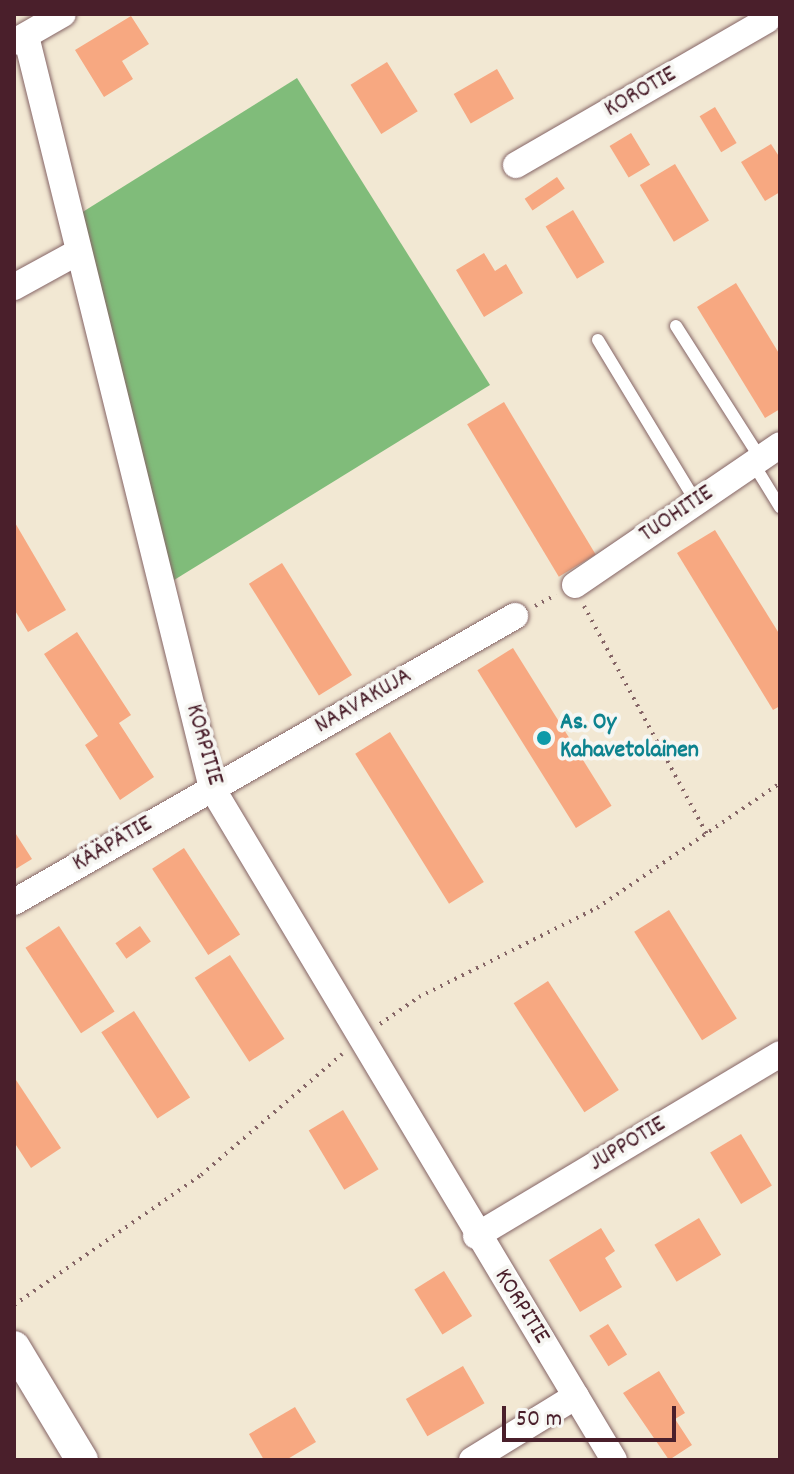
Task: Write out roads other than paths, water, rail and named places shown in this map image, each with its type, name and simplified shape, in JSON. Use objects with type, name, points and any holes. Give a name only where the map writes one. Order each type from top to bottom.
[{"type":"street","points":[[20,39],[63,14]]},
{"type":"street","name":"KOROTIE","points":[[516,165],[770,25]]},
{"type":"street","name":"KORPITIE","points":[[20,39],[212,788],[476,1236],[614,1460]]},
{"type":"street","points":[[14,287],[76,253]]},
{"type":"street","name":"TUOHITIE","points":[[575,585],[764,455]]},
{"type":"street","name":"NAAVAKUJA","points":[[212,788],[515,616]]},
{"type":"street","name":"KÄÄPÄTIE","points":[[14,902],[212,788]]},
{"type":"street","name":"JUPPOTIE","points":[[476,1236],[780,1054]]},
{"type":"street","points":[[14,1347],[82,1460]]},
{"type":"street","points":[[472,1460],[576,1396]]},
{"type":"lane","points":[[676,326],[764,455],[780,507]]},
{"type":"lane","points":[[598,340],[696,502]]},
{"type":"place","name":"As. Oy Kahavetolainen","points":[[544,738]]}]
